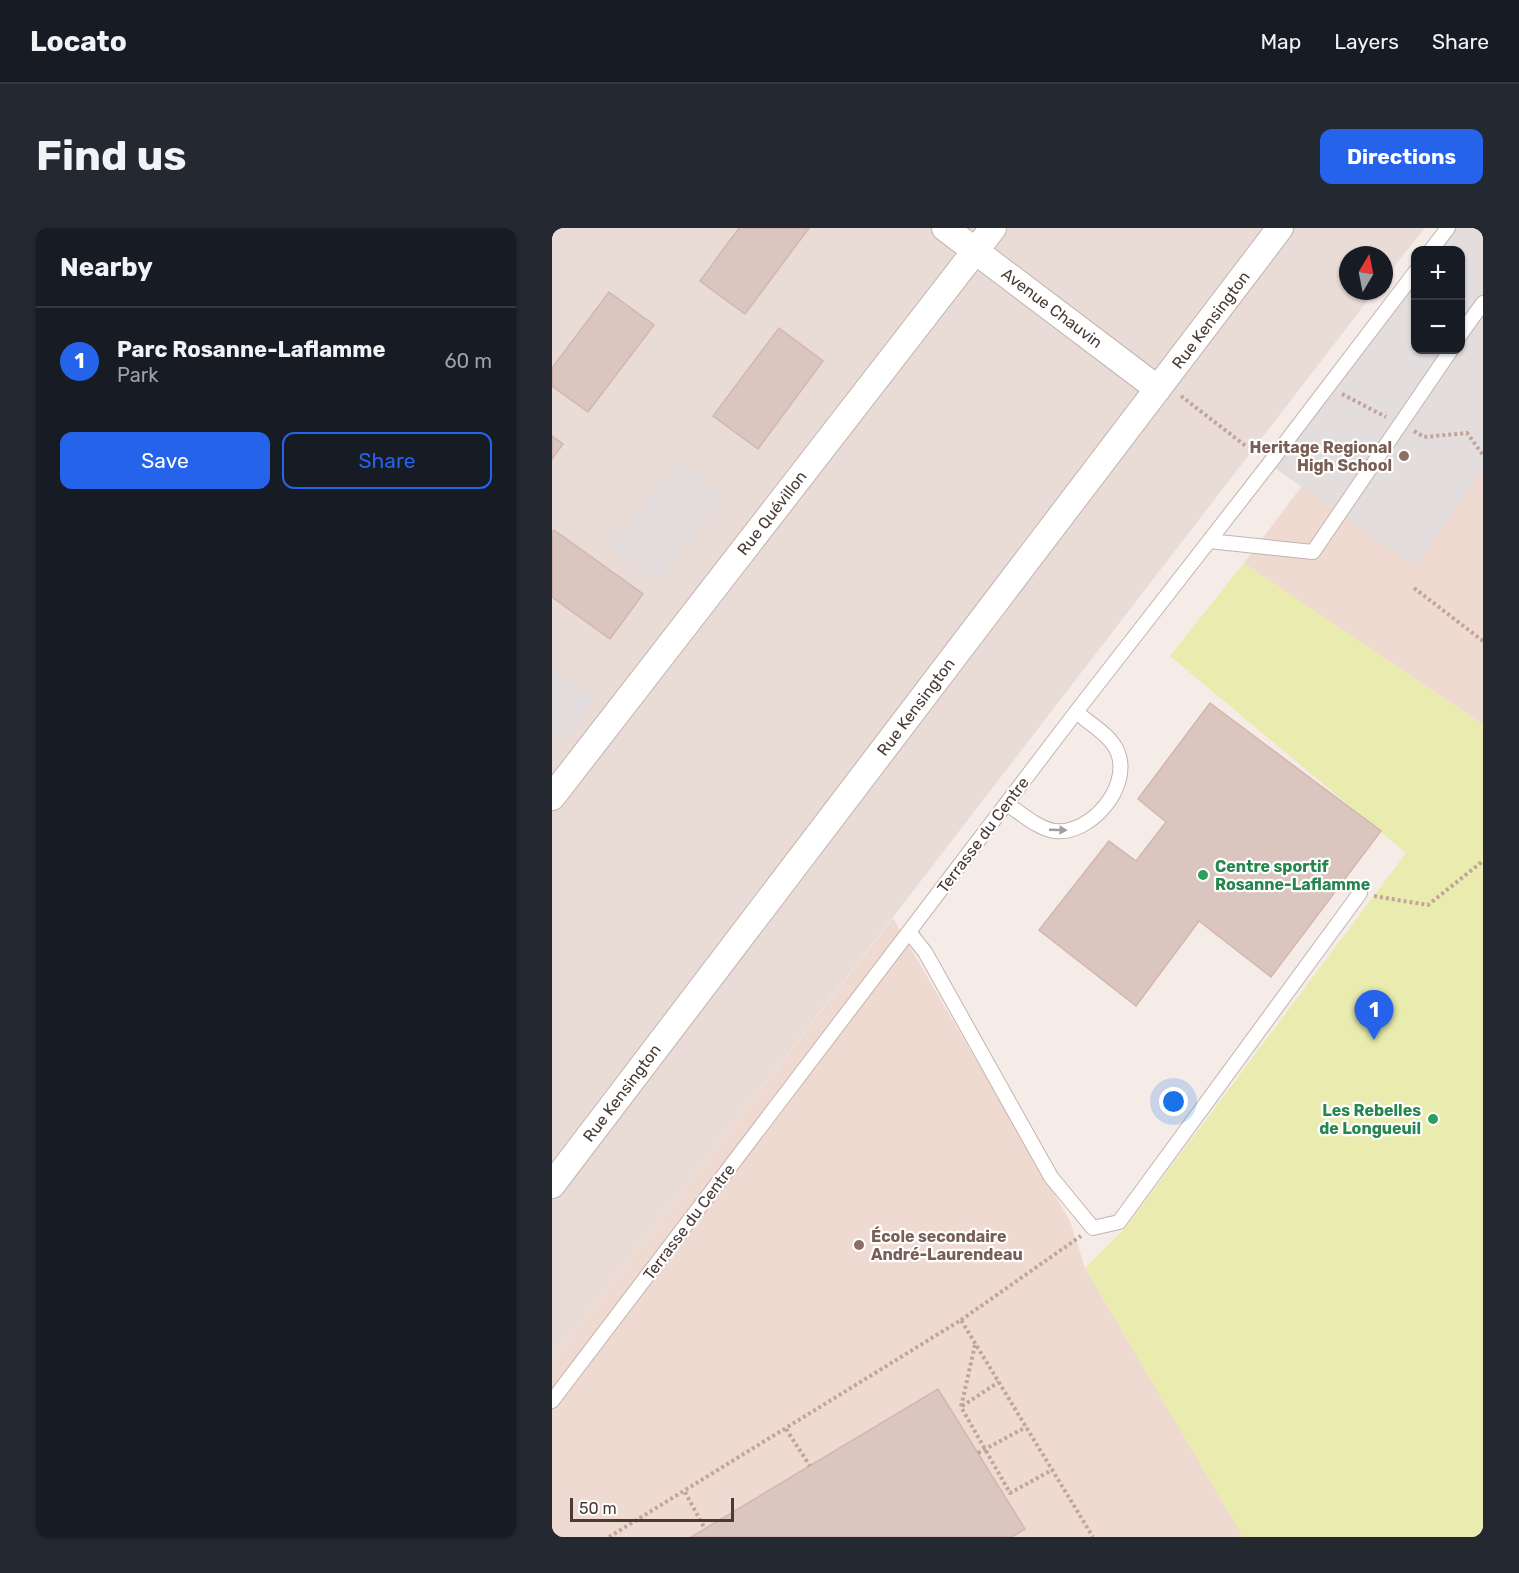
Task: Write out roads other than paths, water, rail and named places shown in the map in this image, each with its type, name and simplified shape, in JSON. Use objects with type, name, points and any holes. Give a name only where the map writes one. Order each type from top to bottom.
[{"type":"street","name":"Avenue Chauvin","points":[[945,228],[1169,392]]},
{"type":"street","name":"Rue Quévillon","points":[[552,797],[993,228]]},
{"type":"street","name":"Rue Kensington","points":[[552,1185],[1169,392],[1280,228]]},
{"type":"lane","points":[[1434,246],[1448,228]]},
{"type":"lane","name":"Terrasse du Centre","points":[[552,1401],[1076,712],[1411,278]]},
{"type":"lane","points":[[1465,329],[1483,303]]},
{"type":"lane","points":[[1209,541],[1313,552],[1448,354]]},
{"type":"lane","points":[[1007,804],[1039,826],[1054,831],[1064,831],[1083,825],[1099,811],[1118,783],[1119,754],[1108,738],[1076,712]]},
{"type":"lane","points":[[909,932],[925,952],[1051,1178],[1093,1228],[1119,1222],[1360,893]]},
{"type":"place","name":"Heritage Regional High School","points":[[1404,456]]},
{"type":"place","name":"Centre sportif Rosanne-Laflamme","points":[[1203,875]]},
{"type":"place","name":"Parc Rosanne-Laflamme","points":[[1374,1040]]},
{"type":"place","name":"Les Rebelles de Longueuil","points":[[1433,1119]]},
{"type":"place","name":"École secondaire André-Laurendeau","points":[[859,1245]]}]
